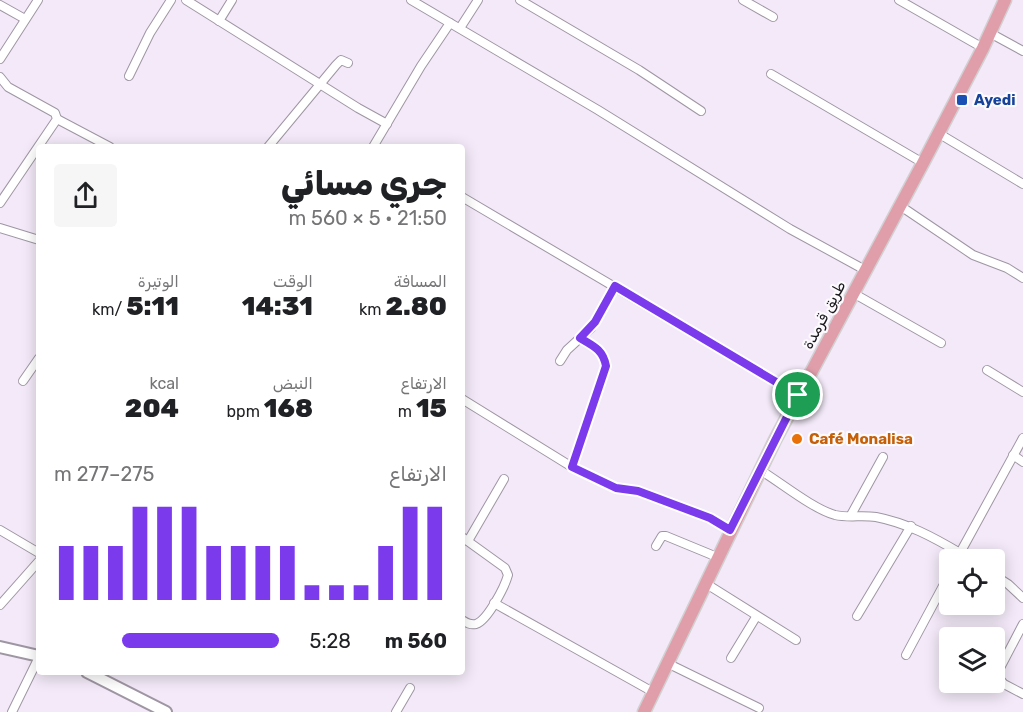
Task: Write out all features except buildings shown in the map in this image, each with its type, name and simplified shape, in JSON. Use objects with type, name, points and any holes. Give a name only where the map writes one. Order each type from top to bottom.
[{"type":"main road","name":"طريق قرمدة","points":[[644,712],[730,530],[798,395],[983,48],[1005,0]]},
{"type":"main road","points":[[0,647],[36,656]]},
{"type":"main road","points":[[96,675],[166,712]]},
{"type":"street","points":[[0,59],[38,0]]},
{"type":"street","points":[[129,76],[150,33],[171,0]]},
{"type":"street","points":[[186,0],[387,124]]},
{"type":"street","points":[[219,21],[232,0]]},
{"type":"street","points":[[411,0],[598,110],[790,229],[866,270]]},
{"type":"street","points":[[460,28],[478,0]]},
{"type":"street","points":[[520,0],[639,70],[701,111]]},
{"type":"street","points":[[743,0],[773,17]]},
{"type":"street","points":[[899,0],[983,48]]},
{"type":"street","points":[[0,5],[25,19]]},
{"type":"street","points":[[376,144],[421,66],[450,23]]},
{"type":"street","points":[[990,33],[1023,51]]},
{"type":"street","points":[[271,144],[341,60],[348,63]]},
{"type":"street","points":[[771,74],[922,163]]},
{"type":"street","points":[[0,77],[8,87],[55,113],[57,119],[104,144]]},
{"type":"street","points":[[40,144],[57,119]]},
{"type":"street","points":[[938,133],[1023,184]]},
{"type":"street","points":[[0,203],[36,150]]},
{"type":"street","points":[[465,199],[798,395]]},
{"type":"street","points":[[899,205],[973,255],[1007,268],[1023,278]]},
{"type":"street","points":[[0,228],[36,239]]},
{"type":"street","points":[[560,361],[567,350],[595,322],[615,286]]},
{"type":"street","points":[[853,293],[941,343]]},
{"type":"street","points":[[572,467],[606,366],[599,348],[580,338]]},
{"type":"street","points":[[23,381],[36,362]]},
{"type":"street","points":[[987,370],[1023,392]]},
{"type":"street","points":[[465,401],[572,467],[616,488],[638,491],[710,518],[730,530]]},
{"type":"street","points":[[962,549],[1023,438]]},
{"type":"street","points":[[1013,455],[1023,462]]},
{"type":"street","points":[[851,515],[883,457]]},
{"type":"street","points":[[760,470],[827,512],[842,516],[875,517],[911,526],[947,549]]},
{"type":"street","points":[[465,622],[470,624],[480,622],[507,580],[508,571],[465,539],[504,479]]},
{"type":"street","points":[[857,616],[911,526]]},
{"type":"street","points":[[0,530],[36,551]]},
{"type":"street","points":[[656,546],[662,536],[666,536],[717,557]]},
{"type":"street","points":[[0,605],[36,564]]},
{"type":"street","points":[[1005,582],[1023,598]]},
{"type":"street","points":[[705,583],[796,640]]},
{"type":"street","points":[[906,655],[939,594]]},
{"type":"street","points":[[494,603],[653,692]]},
{"type":"street","points":[[731,658],[756,617]]},
{"type":"street","points":[[1023,624],[1000,668],[998,677],[1004,684],[1023,694]]},
{"type":"street","points":[[12,712],[36,663]]},
{"type":"street","points":[[667,663],[759,708]]},
{"type":"street","points":[[396,712],[410,688]]},
{"type":"place","name":"Ayedi","points":[[962,100]]},
{"type":"place","name":"Café Monalisa","points":[[797,439]]},
{"type":"route","points":[[615,286],[798,395],[730,530],[710,518],[638,491],[616,488],[572,467],[606,366],[599,348],[580,338],[595,322],[615,286]]}]
